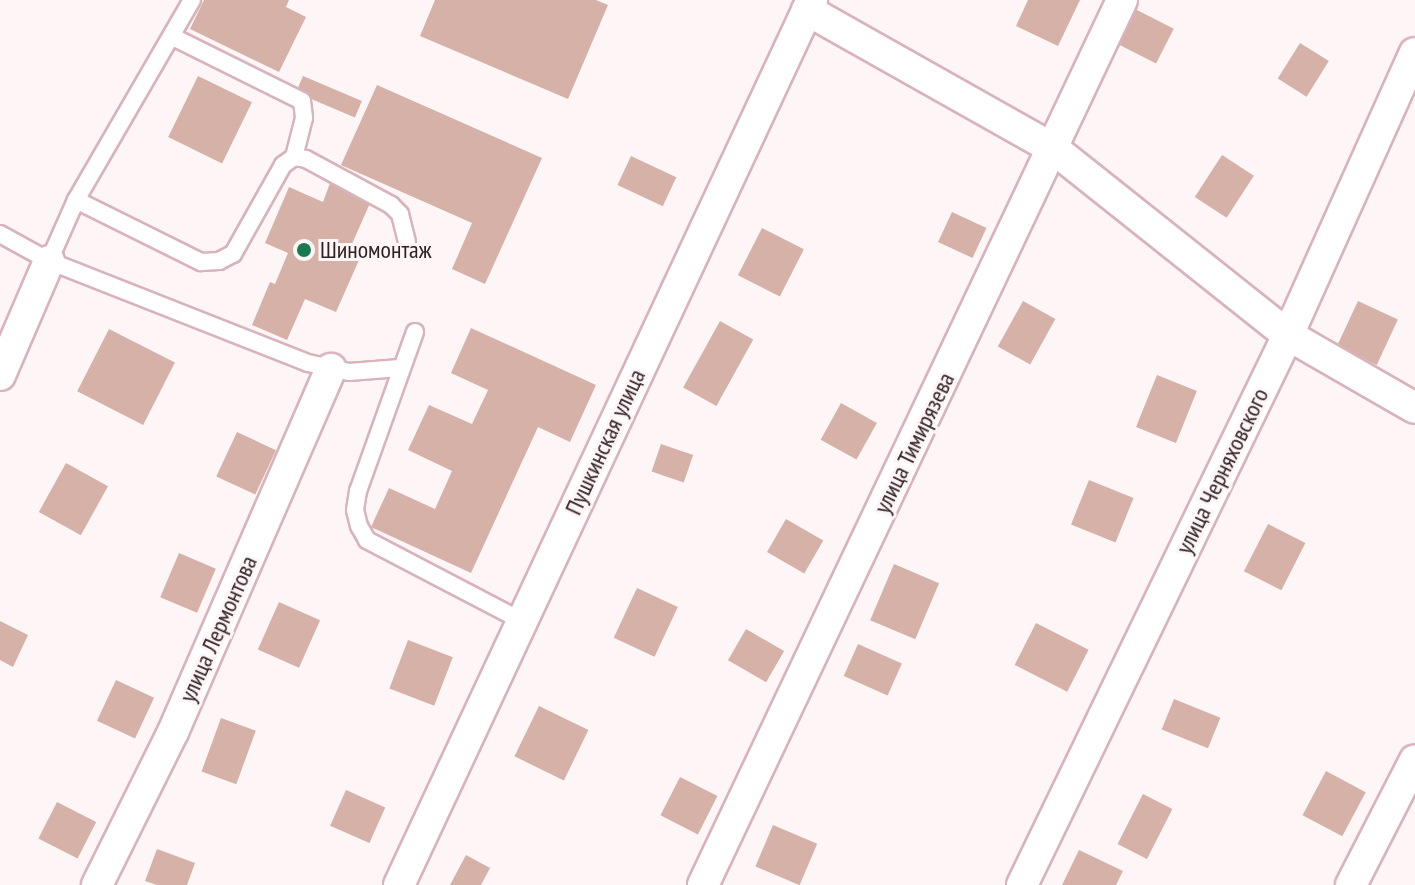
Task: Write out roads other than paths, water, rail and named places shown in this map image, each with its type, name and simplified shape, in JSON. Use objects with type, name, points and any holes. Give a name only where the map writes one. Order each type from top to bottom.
[{"type":"street","name":"улица Тимирязева","points":[[703,885],[1122,0]]},
{"type":"street","points":[[809,5],[1054,149],[1288,335],[1415,408]]},
{"type":"street","name":"Пушкинская улица","points":[[399,885],[809,5]]},
{"type":"street","name":"улица Черняховского","points":[[1022,885],[1288,335],[1415,53]]},
{"type":"street","points":[[0,375],[49,261]]},
{"type":"street","name":"улица Лермонтова","points":[[97,885],[173,732],[331,369]]},
{"type":"street","points":[[1351,885],[1415,760]]},
{"type":"lane","points":[[49,261],[76,200],[192,0]]},
{"type":"lane","points":[[76,200],[201,262],[219,261],[233,254],[283,165],[294,157],[304,118],[302,101],[173,37]]},
{"type":"lane","points":[[294,157],[306,159],[391,205],[400,214],[407,242]]},
{"type":"lane","points":[[0,234],[49,261],[331,369],[349,372],[400,368]]},
{"type":"lane","points":[[415,332],[358,491],[355,510],[359,526],[367,540],[522,621]]},
{"type":"place","name":"Шиномонтаж","points":[[304,250]]}]
